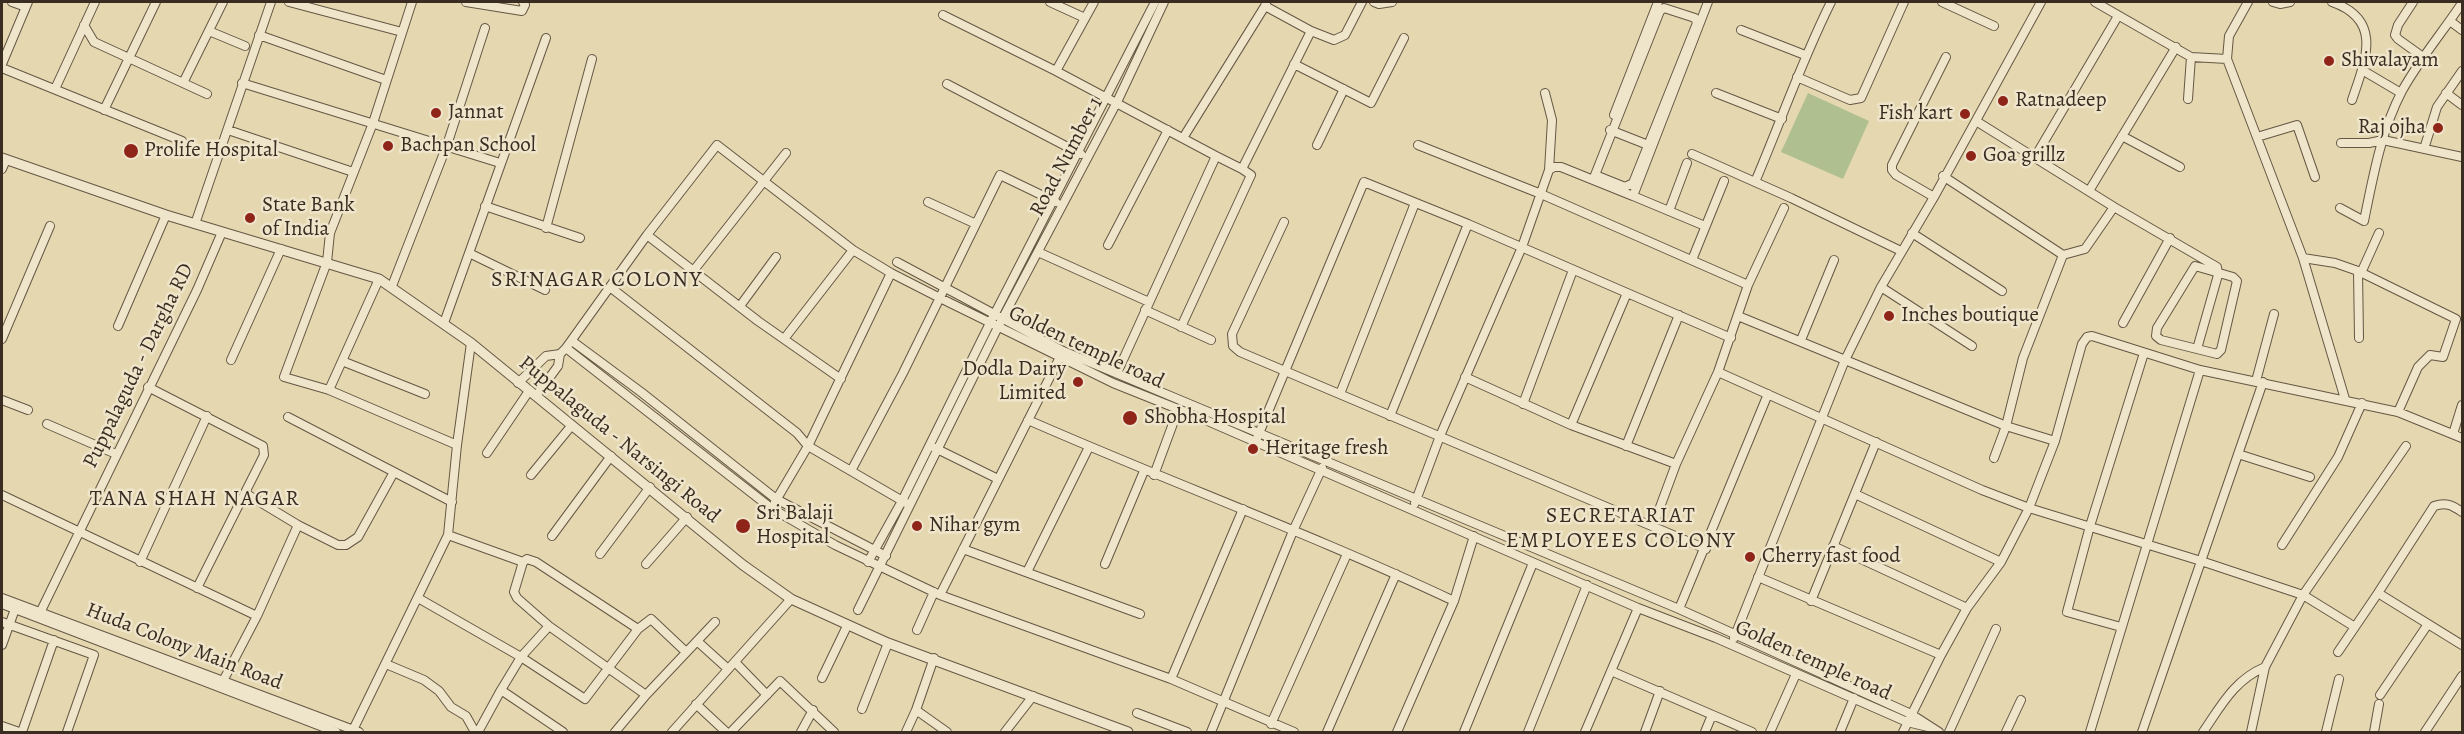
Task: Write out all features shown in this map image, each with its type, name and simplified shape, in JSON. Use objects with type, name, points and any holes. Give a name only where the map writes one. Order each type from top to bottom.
[{"type":"street","points":[[12,2],[27,4],[2,66],[182,141]]},
{"type":"street","points":[[55,89],[95,2]]},
{"type":"street","points":[[104,110],[156,2]]},
{"type":"street","points":[[183,83],[223,2]]},
{"type":"street","points":[[195,224],[271,2]]},
{"type":"street","points":[[289,2],[402,32]]},
{"type":"street","points":[[412,2],[373,123],[330,233],[327,262],[284,378],[329,390],[457,445]]},
{"type":"street","points":[[466,2],[522,11],[525,4],[523,2]]},
{"type":"street","points":[[1050,2],[1085,18]]},
{"type":"street","points":[[1056,71],[1094,2]]},
{"type":"street","name":"Road Number 1","points":[[868,562],[902,501],[990,323],[1155,2]]},
{"type":"street","name":"Road Number 1","points":[[858,610],[911,507],[998,327],[1117,102],[1164,2]]},
{"type":"street","points":[[1183,138],[1266,4],[1311,31],[1334,40],[1341,39],[1348,31],[1362,2]]},
{"type":"street","points":[[1374,2],[1379,4],[1392,2]]},
{"type":"street","points":[[1628,86],[1658,2]]},
{"type":"street","points":[[1633,196],[1708,2]]},
{"type":"street","points":[[1755,182],[1782,119],[1805,55],[1831,2]]},
{"type":"street","points":[[1797,77],[1850,100],[1861,98],[1904,2]]},
{"type":"street","points":[[1942,2],[1994,26]]},
{"type":"street","points":[[1732,645],[1734,635],[1845,360],[1881,287],[1934,197],[1943,176],[2041,2]]},
{"type":"street","points":[[2095,2],[2191,57],[2227,59]]},
{"type":"street","points":[[2248,2],[2229,36],[2227,59],[2303,258],[2345,399]]},
{"type":"street","points":[[2273,2],[2280,4],[2290,2]]},
{"type":"street","points":[[2332,2],[2350,11],[2365,26],[2366,44],[2362,70],[2352,100]]},
{"type":"street","points":[[2414,2],[2398,25],[2395,35],[2423,57]]},
{"type":"street","points":[[2340,208],[2364,221],[2383,140],[2401,93],[2423,57],[2463,3]]},
{"type":"street","points":[[1550,170],[1554,167],[1561,167],[1625,187],[1631,185],[1697,23],[1695,18],[1668,8],[1662,9],[1592,175]]},
{"type":"street","points":[[943,15],[1106,96],[1251,175],[1181,327]]},
{"type":"street","points":[[2035,157],[2118,16]]},
{"type":"street","points":[[2450,21],[2463,30]]},
{"type":"street","points":[[84,25],[94,42],[207,94]]},
{"type":"street","points":[[392,286],[447,145],[486,28]]},
{"type":"street","points":[[1741,30],[1805,55]]},
{"type":"street","points":[[209,31],[245,46]]},
{"type":"street","points":[[1242,169],[1311,31]]},
{"type":"street","points":[[260,35],[386,80]]},
{"type":"street","points":[[444,323],[546,38]]},
{"type":"street","points":[[1294,64],[1373,103],[1404,38]]},
{"type":"street","points":[[2089,191],[2175,48]]},
{"type":"street","points":[[1934,197],[1896,175],[1892,170],[1892,165],[1946,57]]},
{"type":"street","points":[[2188,99],[2191,57]]},
{"type":"street","points":[[546,228],[592,59]]},
{"type":"street","points":[[2362,70],[2401,93]]},
{"type":"street","points":[[2424,148],[2430,125],[2446,93],[2463,71]]},
{"type":"street","points":[[242,83],[501,163]]},
{"type":"street","points":[[947,84],[1087,158]]},
{"type":"street","points":[[1317,145],[1344,89]]},
{"type":"street","points":[[1412,509],[1440,436],[1522,247],[1550,170],[1552,120],[1545,93]]},
{"type":"street","points":[[1716,93],[1782,119]]},
{"type":"street","points":[[2446,93],[2463,105]]},
{"type":"street","points":[[1976,121],[2114,207],[2217,267],[2219,273],[2197,349]]},
{"type":"street","points":[[2257,137],[2297,125],[2315,177]]},
{"type":"street","points":[[228,130],[353,172]]},
{"type":"street","points":[[1108,245],[1168,130]]},
{"type":"street","points":[[1610,130],[1648,145]]},
{"type":"street","points":[[2122,136],[2180,167]]},
{"type":"street","points":[[2341,144],[2383,140],[2463,157]]},
{"type":"street","points":[[1419,144],[1748,285]]},
{"type":"street","name":"Golden temple road","points":[[647,235],[717,146],[853,250],[891,273],[998,327],[1062,354],[1184,412],[1204,414],[1260,432],[1679,609],[1939,732]]},
{"type":"street","points":[[694,270],[786,153]]},
{"type":"street","points":[[1692,154],[1901,251]]},
{"type":"street","points":[[1117,374],[1216,156]]},
{"type":"street","points":[[2,169],[4,159]]},
{"type":"street","name":"Puppalaguda - Narsingi Road","points":[[4,159],[166,215],[380,279],[471,344],[650,487],[743,565],[791,599],[888,643],[934,658],[1128,732]]},
{"type":"street","points":[[1669,211],[1687,163]]},
{"type":"street","points":[[850,471],[903,373],[1000,175],[1062,205]]},
{"type":"street","points":[[1592,175],[1633,196],[1705,226]]},
{"type":"street","points":[[1943,176],[2063,255],[2085,249],[2114,207]]},
{"type":"street","points":[[1692,260],[1724,181]]},
{"type":"street","points":[[1255,442],[1364,182],[1468,224],[1731,338]]},
{"type":"street","points":[[928,202],[976,224]]},
{"type":"street","points":[[1340,394],[1415,203]]},
{"type":"street","points":[[485,206],[580,238]]},
{"type":"street","points":[[1653,526],[1677,464],[1718,372],[1748,285],[1784,208]]},
{"type":"street","points":[[118,326],[166,215]]},
{"type":"street","points":[[1284,222],[1231,340],[1233,346],[1240,352],[1706,549]]},
{"type":"street","points":[[1390,416],[1468,224]]},
{"type":"street","points":[[2,339],[50,226]]},
{"type":"street","name":"Puppalaguda - Dargha RD","points":[[38,614],[197,290],[222,232]]},
{"type":"street","points":[[1912,233],[2002,291]]},
{"type":"street","points":[[2360,338],[2359,272],[2379,233]]},
{"type":"street","points":[[487,453],[532,393],[558,366],[566,348],[647,235],[784,339],[841,378]]},
{"type":"street","points":[[2123,323],[2170,238]]},
{"type":"street","points":[[231,360],[249,315],[281,249]]},
{"type":"street","points":[[784,339],[853,250]]},
{"type":"street","points":[[1038,252],[1149,302]]},
{"type":"street","points":[[469,253],[545,290]]},
{"type":"street","points":[[1994,458],[2006,426],[2023,358],[2063,255]]},
{"type":"street","points":[[740,306],[776,257]]},
{"type":"street","points":[[2303,258],[2335,263],[2359,272],[2456,319],[2443,357],[2430,355],[2418,367],[2398,412]]},
{"type":"street","points":[[1801,340],[1834,260]]},
{"type":"street","name":"Golden temple road","points":[[897,262],[1003,318],[1062,354],[1190,404],[1255,442],[1638,608],[1732,645],[1854,698],[1909,718]]},
{"type":"street","points":[[2199,267],[2233,277],[2237,284],[2220,350],[2215,354],[2197,349],[2161,340],[2156,333],[2193,268],[2199,267]]},
{"type":"street","points":[[1523,404],[1573,270]]},
{"type":"street","points":[[771,508],[808,447],[891,273]]},
{"type":"street","points":[[329,390],[380,279]]},
{"type":"street","points":[[610,287],[797,433],[808,447],[911,507]]},
{"type":"street","points":[[1881,287],[1972,346]]},
{"type":"street","points":[[1571,424],[1626,293]]},
{"type":"street","points":[[1145,310],[1211,340]]},
{"type":"street","points":[[2142,732],[2238,454],[2259,381],[2274,314]]},
{"type":"street","points":[[1626,446],[1679,315]]},
{"type":"street","points":[[1738,316],[2006,426],[2055,441]]},
{"type":"street","points":[[1903,732],[1967,608],[2001,562],[2029,508],[2055,441],[2082,344],[2087,337],[2092,336],[2200,370],[2398,412],[2463,438]]},
{"type":"street","points":[[355,732],[448,535],[457,445],[471,344]]},
{"type":"street","points":[[518,383],[546,356],[566,348]]},
{"type":"street","points":[[566,348],[641,392],[776,499],[886,556]]},
{"type":"street","points":[[566,348],[771,508],[868,562],[937,593],[1171,679],[1294,732]]},
{"type":"street","points":[[2121,627],[2067,612],[2090,526],[2144,352]]},
{"type":"street","points":[[917,630],[963,549],[1062,354]]},
{"type":"street","points":[[342,361],[425,394]]},
{"type":"street","points":[[2090,732],[2200,370]]},
{"type":"street","points":[[1718,372],[1982,490],[2029,508],[2303,595],[2355,627]]},
{"type":"street","points":[[1465,377],[1571,424],[1677,464]]},
{"type":"street","points":[[148,387],[263,446],[264,455],[197,588]]},
{"type":"street","points":[[1679,609],[1706,549],[1768,394]]},
{"type":"street","points":[[2,400],[28,410]]},
{"type":"street","points":[[2282,545],[2338,457],[2362,403]]},
{"type":"street","points":[[1154,475],[1190,404]]},
{"type":"street","points":[[2453,434],[2463,405]]},
{"type":"street","points":[[140,562],[207,416]]},
{"type":"street","points":[[288,417],[452,502]]},
{"type":"street","points":[[1028,420],[1144,471],[1396,574],[1454,601]]},
{"type":"street","points":[[47,424],[116,454]]},
{"type":"street","points":[[531,474],[572,424]]},
{"type":"street","points":[[1810,601],[1876,442]]},
{"type":"street","points":[[930,445],[998,479]]},
{"type":"street","points":[[2251,732],[2265,667],[2303,595],[2406,446]]},
{"type":"street","points":[[1027,572],[1089,447]]},
{"type":"street","points":[[2238,454],[2310,477]]},
{"type":"street","points":[[552,536],[611,456]]},
{"type":"street","points":[[1211,732],[1293,531],[1325,460]]},
{"type":"street","points":[[1105,564],[1144,471]]},
{"type":"street","points":[[245,493],[298,525],[338,545],[346,545],[358,537],[394,472]]},
{"type":"street","points":[[600,554],[650,487]]},
{"type":"street","points":[[1855,494],[2001,562]]},
{"type":"street","points":[[2,495],[257,616]]},
{"type":"street","points":[[2338,651],[2434,506],[2443,503],[2451,504],[2463,512]]},
{"type":"street","points":[[1171,679],[1243,510]]},
{"type":"street","points":[[646,564],[687,518]]},
{"type":"street","points":[[223,681],[257,616],[298,525]]},
{"type":"street","points":[[448,535],[523,562]]},
{"type":"street","points":[[1397,732],[1454,601],[1474,536]]},
{"type":"street","points":[[1833,546],[1967,608]]},
{"type":"street","points":[[963,549],[1140,614]]},
{"type":"street","points":[[1271,724],[1347,554]]},
{"type":"street","points":[[638,629],[537,562],[527,559],[523,562],[514,592],[517,598],[549,626],[646,695]]},
{"type":"street","points":[[1464,732],[1533,562]]},
{"type":"street","points":[[1327,732],[1396,574]]},
{"type":"street","points":[[1758,577],[1941,655]]},
{"type":"street","points":[[1528,732],[1587,585]]},
{"type":"street","points":[[2378,593],[2463,645]]},
{"type":"street","name":"Huda Colony Main Road","points":[[2,598],[38,614],[355,732]]},
{"type":"street","points":[[418,598],[521,657],[585,699],[638,629],[651,619],[686,652]]},
{"type":"street","points":[[675,731],[696,704],[791,599]]},
{"type":"street","points":[[2,604],[38,614],[336,732]]},
{"type":"street","points":[[1586,732],[1638,608]]},
{"type":"street","points":[[2,645],[5,624],[15,609]]},
{"type":"street","points":[[615,732],[646,695],[715,622]]},
{"type":"street","points":[[5,624],[94,655],[67,732]]},
{"type":"street","points":[[2380,695],[2428,624]]},
{"type":"street","points":[[386,664],[440,691],[451,707],[466,716],[477,732],[521,657],[549,626]]},
{"type":"street","points":[[822,678],[847,626]]},
{"type":"street","points":[[1949,732],[1996,629]]},
{"type":"street","points":[[2,729],[21,732],[54,640]]},
{"type":"street","points":[[697,641],[728,669]]},
{"type":"street","points":[[862,710],[888,643]]},
{"type":"street","points":[[906,732],[934,658]]},
{"type":"street","points":[[735,662],[767,695]]},
{"type":"street","points":[[2203,732],[2233,688],[2249,674],[2265,667]]},
{"type":"street","points":[[1611,671],[1752,732]]},
{"type":"street","points":[[1770,732],[1796,674]]},
{"type":"street","points":[[2425,732],[2463,676]]},
{"type":"street","points":[[2326,732],[2339,679]]},
{"type":"street","points":[[731,732],[780,681],[834,732]]},
{"type":"street","points":[[501,690],[563,732]]},
{"type":"street","points":[[1645,732],[1660,691]]},
{"type":"street","points":[[1005,732],[1033,696]]},
{"type":"street","points":[[1839,732],[1854,698]]},
{"type":"street","points":[[2006,732],[2021,700]]},
{"type":"street","points":[[696,704],[726,732]]},
{"type":"street","points":[[2374,732],[2379,704]]},
{"type":"street","points":[[801,732],[813,710]]},
{"type":"street","points":[[916,710],[947,732]]},
{"type":"street","points":[[1137,713],[1186,732]]},
{"type":"street","points":[[1705,732],[1712,714]]},
{"type":"green space","points":[[1808,93],[1869,121],[1843,179],[1781,152]]},
{"type":"place","name":"Shivalayam","points":[[2329,61]]},
{"type":"place","name":"Ratnadeep","points":[[2003,101]]},
{"type":"place","name":"Jannat","points":[[436,113]]},
{"type":"place","name":"Fish kart","points":[[1965,114]]},
{"type":"place","name":"Raj ojha","points":[[2438,128]]},
{"type":"place","name":"Bachpan School","points":[[388,146]]},
{"type":"place","name":"Prolife Hospital","points":[[131,151]]},
{"type":"place","name":"Goa grillz","points":[[1971,156]]},
{"type":"place","name":"State Bank of India","points":[[250,218]]},
{"type":"place","name":"Inches boutique","points":[[1889,316]]},
{"type":"place","name":"Dodla Dairy Limited","points":[[1078,382]]},
{"type":"place","name":"Shobha Hospital","points":[[1130,418]]},
{"type":"place","name":"Heritage fresh","points":[[1253,449]]},
{"type":"place","name":"Sri Balaji Hospital","points":[[743,526]]},
{"type":"place","name":"Nihar gym","points":[[917,526]]},
{"type":"place","name":"Cherry fast food","points":[[1750,557]]},
{"type":"district","name":"SRINAGAR COLONY","points":[[597,281]]},
{"type":"district","name":"TANA SHAH NAGAR","points":[[195,500]]},
{"type":"district","name":"SECRETARIAT EMPLOYEES COLONY","points":[[1621,530]]}]
